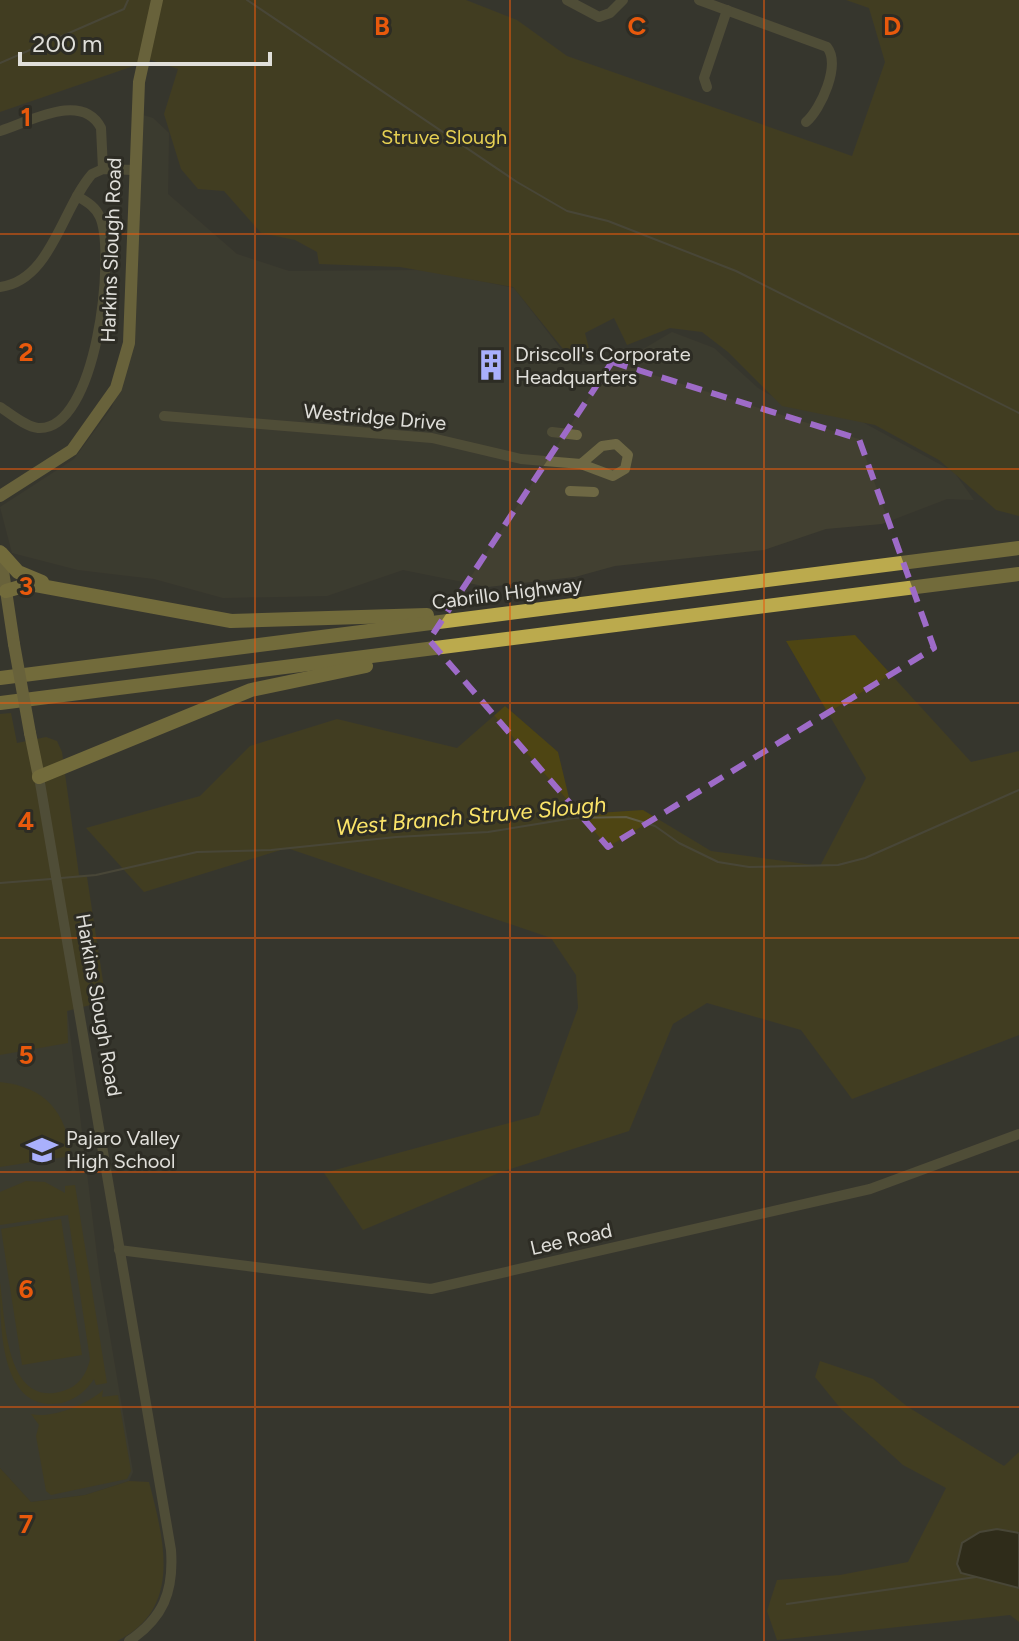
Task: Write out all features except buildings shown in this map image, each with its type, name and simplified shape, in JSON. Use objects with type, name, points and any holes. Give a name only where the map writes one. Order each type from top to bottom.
[{"type":"highway","name":"Cabrillo Highway","points":[[0,678],[1019,548]]},
{"type":"highway","points":[[0,552],[18,572],[33,579],[132,601]]},
{"type":"highway","points":[[0,703],[1019,574]]},
{"type":"highway","points":[[6,591],[30,584],[242,622],[499,614]]},
{"type":"highway","points":[[39,777],[251,690],[310,675],[416,658],[468,643]]},
{"type":"main road","name":"Harkins Slough Road","points":[[0,496],[72,450],[116,388],[129,343],[139,82],[157,0]]},
{"type":"main road","name":"Harkins Slough Road","points":[[0,552],[39,777]]},
{"type":"street","points":[[567,0],[599,17],[610,13],[623,0]]},
{"type":"street","points":[[699,0],[821,43],[831,51],[833,67],[815,114],[806,122]]},
{"type":"street","points":[[707,87],[704,78],[727,10]]},
{"type":"street","points":[[0,131],[65,110],[81,110],[93,116],[101,128],[103,169]]},
{"type":"street","points":[[0,287],[21,281],[35,269],[89,177],[103,169],[134,170]]},
{"type":"street","points":[[0,407],[35,427],[52,424],[71,403],[92,365],[101,326],[102,226],[95,209],[77,196]]},
{"type":"street","name":"Westridge Drive","points":[[164,416],[432,438],[521,459],[581,464]]},
{"type":"street","points":[[552,432],[577,435]]},
{"type":"street","points":[[570,491],[594,492]]},
{"type":"street","name":"Harkins Slough Road","points":[[39,777],[172,1564],[171,1585],[162,1610],[150,1626],[129,1641]]},
{"type":"street","name":"Lee Road","points":[[119,1250],[431,1289],[870,1189],[1019,1134]]},
{"type":"highlighted area","points":[[612,362],[859,439],[934,648],[608,847],[429,640]]},
{"type":"shaded area","points":[[143,115],[153,118],[169,133],[168,194],[237,254],[289,271],[428,270],[514,288],[573,365],[618,364],[672,332],[714,348],[758,388],[787,405],[855,418],[954,472],[974,500],[947,499],[882,524],[826,529],[764,550],[615,566],[575,577],[488,587],[403,570],[327,596],[223,598],[154,579],[78,570],[12,553],[0,507],[74,459],[112,407],[132,339]]},
{"type":"shaded area","name":"Pajaro Valley High School","points":[[67,1009],[99,1272],[133,1472],[129,1481],[85,1495],[31,1502],[0,1468],[0,1027]]},
{"type":"shaded area","points":[[997,1529],[1019,1533],[1019,1588],[961,1573],[957,1564],[962,1543],[980,1532]]},
{"type":"green space","name":"Struve Slough","points":[[0,0],[466,0],[517,20],[567,56],[852,156],[885,62],[869,8],[846,0],[1019,0],[1019,516],[996,510],[939,460],[875,425],[782,406],[728,352],[702,332],[670,328],[627,345],[614,318],[585,333],[591,356],[572,360],[513,287],[400,267],[319,264],[317,252],[295,240],[261,233],[224,191],[198,189],[181,169],[164,114],[178,69],[151,60],[0,112]]},
{"type":"green space","name":"West Branch Struve Slough","points":[[855,635],[971,762],[1019,751],[1019,1035],[852,1099],[801,1030],[707,1003],[673,1024],[629,1131],[501,1172],[363,1230],[324,1173],[539,1115],[578,1008],[576,975],[551,938],[287,848],[144,892],[86,828],[200,796],[250,746],[337,719],[457,748],[505,706],[558,752],[571,806],[582,814],[643,810],[711,851],[820,866],[866,778],[786,641]]},
{"type":"green space","points":[[11,713],[17,743],[46,737],[57,741],[62,752],[79,875],[87,877],[106,1001],[67,1011],[68,1043],[0,1055],[0,714]]},
{"type":"green space","points":[[0,1082],[30,1089],[51,1104],[64,1127],[71,1156],[0,1167]]},
{"type":"green space","points":[[26,1181],[45,1182],[65,1193],[65,1186],[75,1185],[107,1383],[96,1385],[94,1379],[76,1397],[59,1404],[35,1401],[22,1391],[6,1359],[3,1339],[0,1282],[12,1356],[19,1374],[29,1386],[44,1393],[63,1391],[81,1379],[89,1365],[68,1215],[0,1225],[0,1192]]},
{"type":"green space","points":[[61,1219],[82,1355],[22,1365],[1,1229]]},
{"type":"green space","points":[[820,1361],[873,1379],[908,1407],[1004,1466],[1019,1452],[1019,1622],[1010,1615],[777,1640],[767,1611],[777,1580],[840,1575],[908,1562],[946,1488],[903,1465],[841,1409],[815,1377]]},
{"type":"green space","points":[[103,1390],[102,1397],[118,1395],[131,1471],[127,1479],[51,1495],[46,1491],[36,1436],[39,1425],[31,1414],[68,1410]]},
{"type":"green space","points":[[0,1468],[31,1502],[85,1495],[129,1481],[149,1482],[160,1527],[163,1571],[160,1592],[152,1611],[138,1627],[117,1641],[0,1641]]},
{"type":"waterway","points":[[0,63],[124,9],[128,0]]},
{"type":"waterway","name":"Struve Slough","points":[[247,0],[517,182],[567,211],[608,221],[736,271],[1019,413]]},
{"type":"waterway","name":"West Branch Struve Slough","points":[[61,878],[96,875],[197,852],[271,850],[396,837],[488,832],[574,818],[626,817],[655,826],[679,843],[718,862],[749,867],[838,865],[865,858],[1019,790]]},
{"type":"waterway","name":"West Branch Struve Slough","points":[[0,883],[51,879]]},
{"type":"waterway","points":[[787,1604],[976,1577]]},
{"type":"place","name":"Driscoll's Corporate Headquarters","points":[[491,365]]},
{"type":"place","name":"Pajaro Valley High School","points":[[42,1150]]}]
